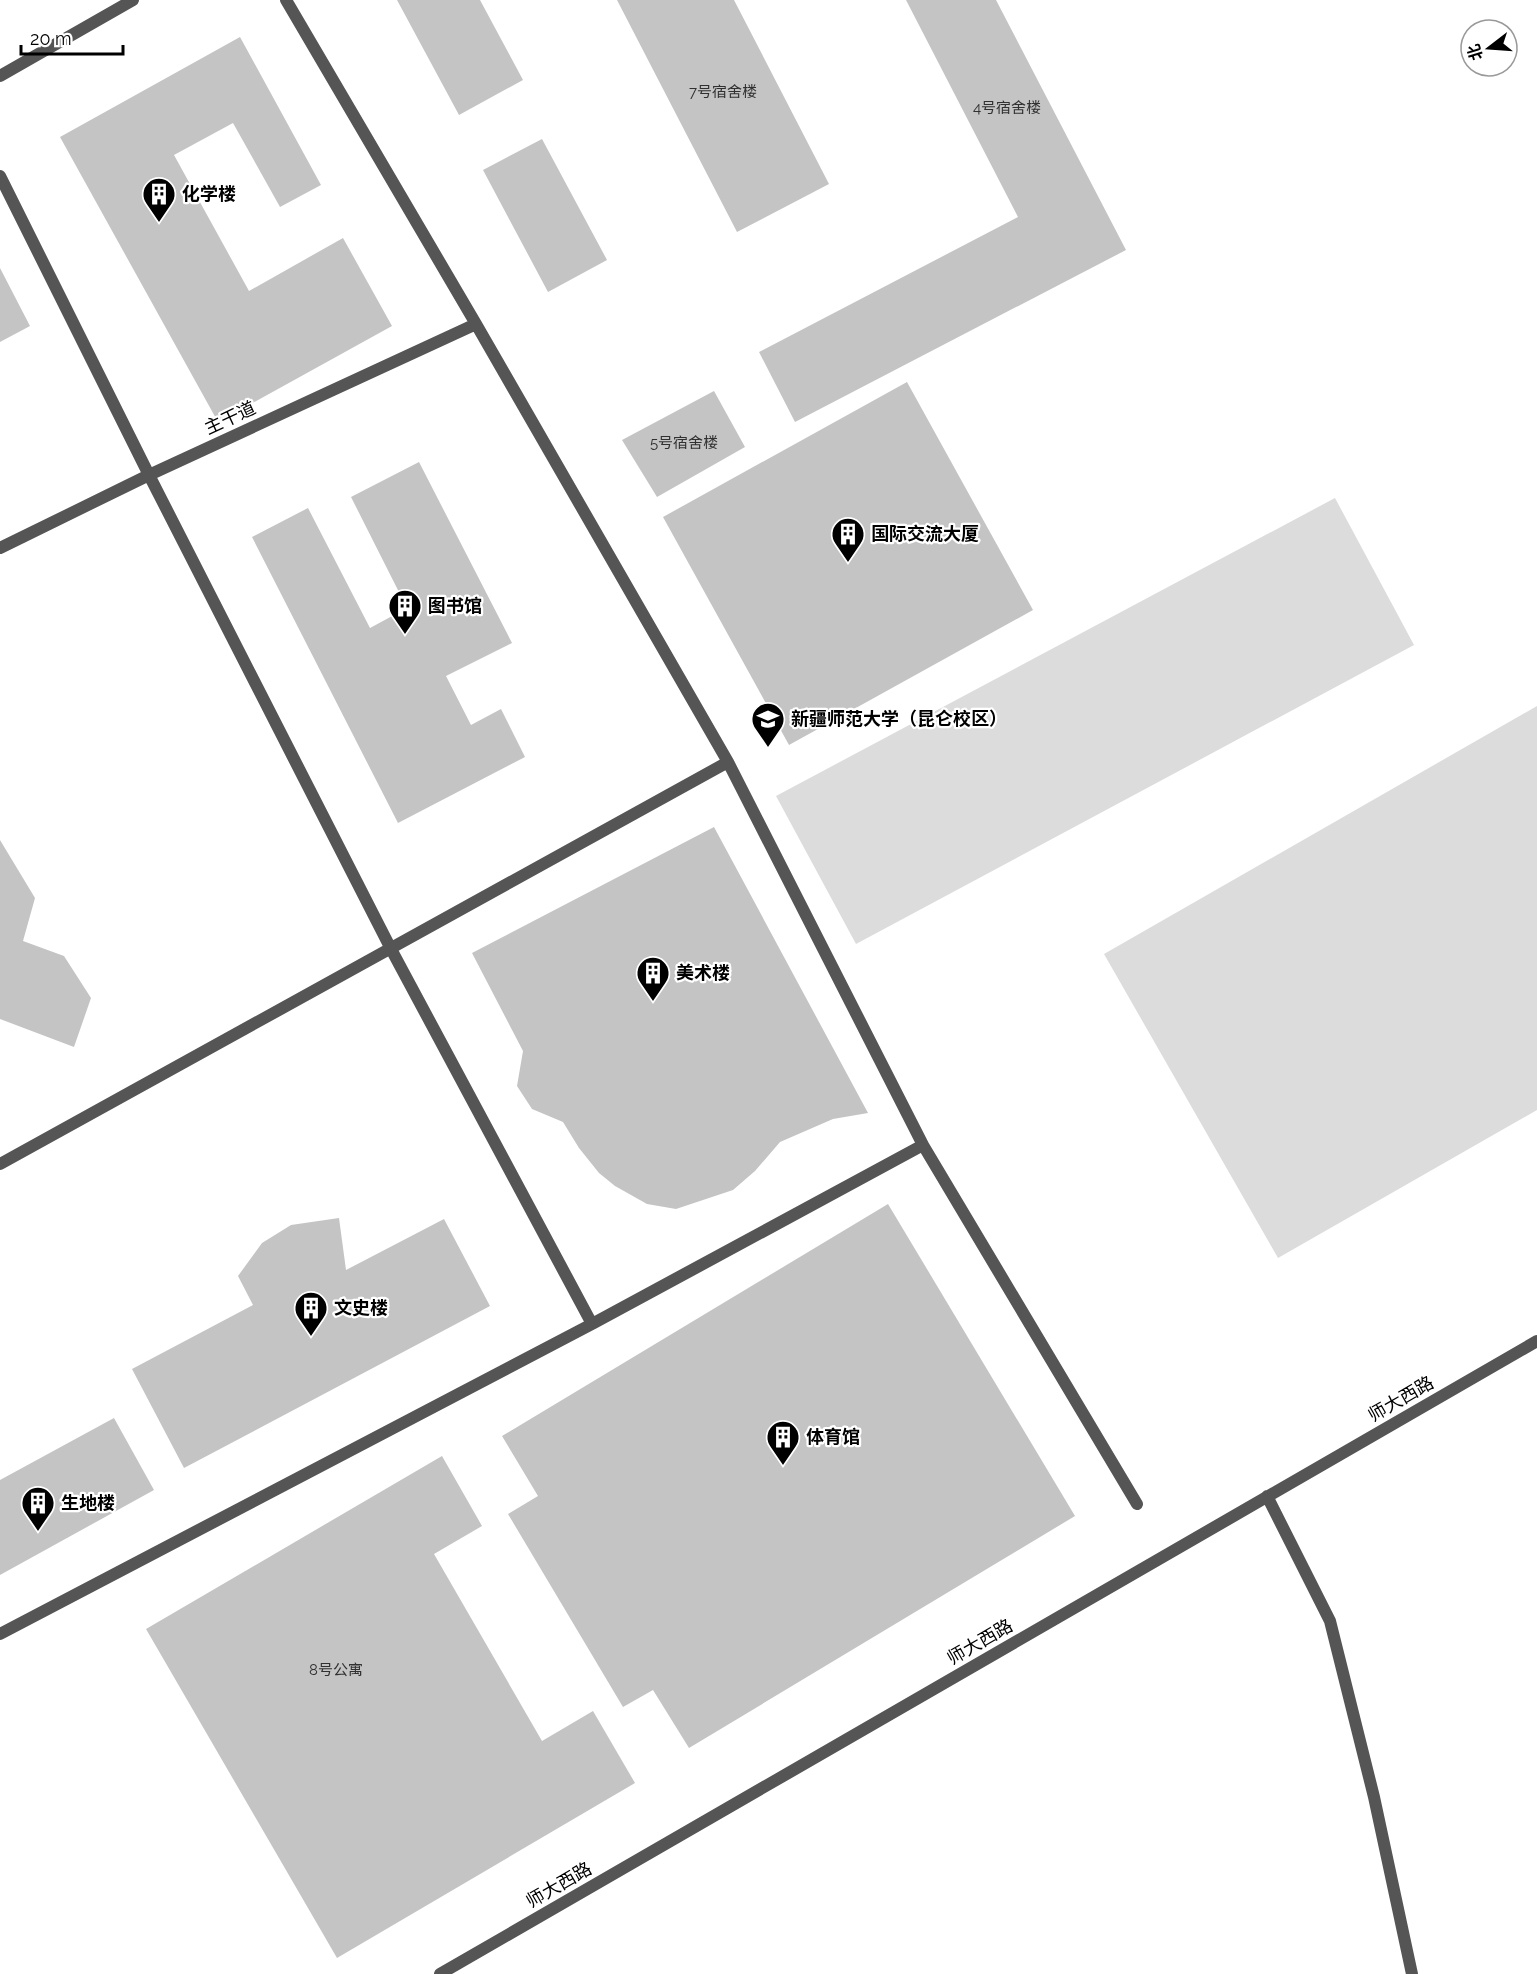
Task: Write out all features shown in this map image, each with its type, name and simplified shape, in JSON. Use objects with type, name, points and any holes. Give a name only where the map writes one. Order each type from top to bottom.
[{"type":"street","points":[[0,76],[133,0]]},
{"type":"street","points":[[286,0],[728,762],[923,1145],[1137,1504]]},
{"type":"street","points":[[0,176],[149,475],[392,949],[592,1324]]},
{"type":"street","name":"主干道","points":[[0,548],[149,475],[476,324]]},
{"type":"street","points":[[0,1164],[728,762]]},
{"type":"street","points":[[0,1634],[592,1324],[923,1145]]},
{"type":"street","name":"师大西路","points":[[440,1974],[1537,1341]]},
{"type":"street","points":[[1267,1496],[1330,1621],[1374,1797],[1412,1974]]},
{"type":"shaded area","points":[[1335,498],[1414,645],[856,944],[776,796]]},
{"type":"shaded area","points":[[1537,706],[1537,1110],[1278,1258],[1104,954]]},
{"type":"building","points":[[397,0],[480,0],[523,80],[459,115]]},
{"type":"building","points":[[617,0],[734,0],[829,184],[737,232]]},
{"type":"building","points":[[906,0],[996,0],[1126,250],[795,422],[759,352],[1018,217]]},
{"type":"building","name":"化学楼","points":[[240,37],[321,185],[280,207],[233,123],[174,155],[249,291],[343,238],[392,326],[218,422],[60,137]]},
{"type":"building","points":[[542,139],[607,260],[548,292],[483,170]]},
{"type":"building","points":[[0,268],[30,326],[0,342]]},
{"type":"building","name":"国际交流大厦","points":[[907,382],[1033,610],[789,745],[663,517]]},
{"type":"building","points":[[714,391],[745,447],[657,497],[622,440]]},
{"type":"building","name":"图书馆","points":[[419,462],[512,643],[446,676],[471,725],[501,709],[525,757],[398,823],[252,537],[308,508],[370,628],[407,608],[351,497]]},
{"type":"building","name":"美术楼","points":[[714,827],[868,1113],[833,1119],[780,1142],[755,1171],[733,1190],[676,1209],[647,1204],[615,1186],[599,1173],[579,1148],[563,1122],[532,1109],[517,1086],[523,1051],[472,953]]},
{"type":"building","points":[[0,840],[35,898],[23,941],[64,956],[91,998],[74,1047],[0,1019]]},
{"type":"building","name":"体育馆","points":[[888,1204],[1075,1516],[689,1748],[653,1690],[623,1707],[508,1514],[538,1496],[502,1436]]},
{"type":"building","name":"文史楼","points":[[339,1218],[346,1270],[444,1219],[490,1306],[184,1468],[132,1369],[253,1305],[238,1276],[262,1243],[291,1225]]},
{"type":"building","name":"生地楼","points":[[114,1418],[154,1490],[0,1575],[0,1480]]},
{"type":"building","points":[[442,1456],[482,1526],[434,1554],[542,1741],[593,1711],[635,1783],[337,1958],[146,1629]]},
{"type":"place","name":"化学楼","points":[[159,223]]},
{"type":"place","name":"国际交流大厦","points":[[848,563]]},
{"type":"place","name":"图书馆","points":[[405,635]]},
{"type":"place","name":"新疆师范大学（昆仑校区）","points":[[768,748]]},
{"type":"place","name":"美术楼","points":[[653,1002]]},
{"type":"place","name":"文史楼","points":[[311,1337]]},
{"type":"place","name":"体育馆","points":[[783,1466]]},
{"type":"place","name":"生地楼","points":[[38,1532]]}]
